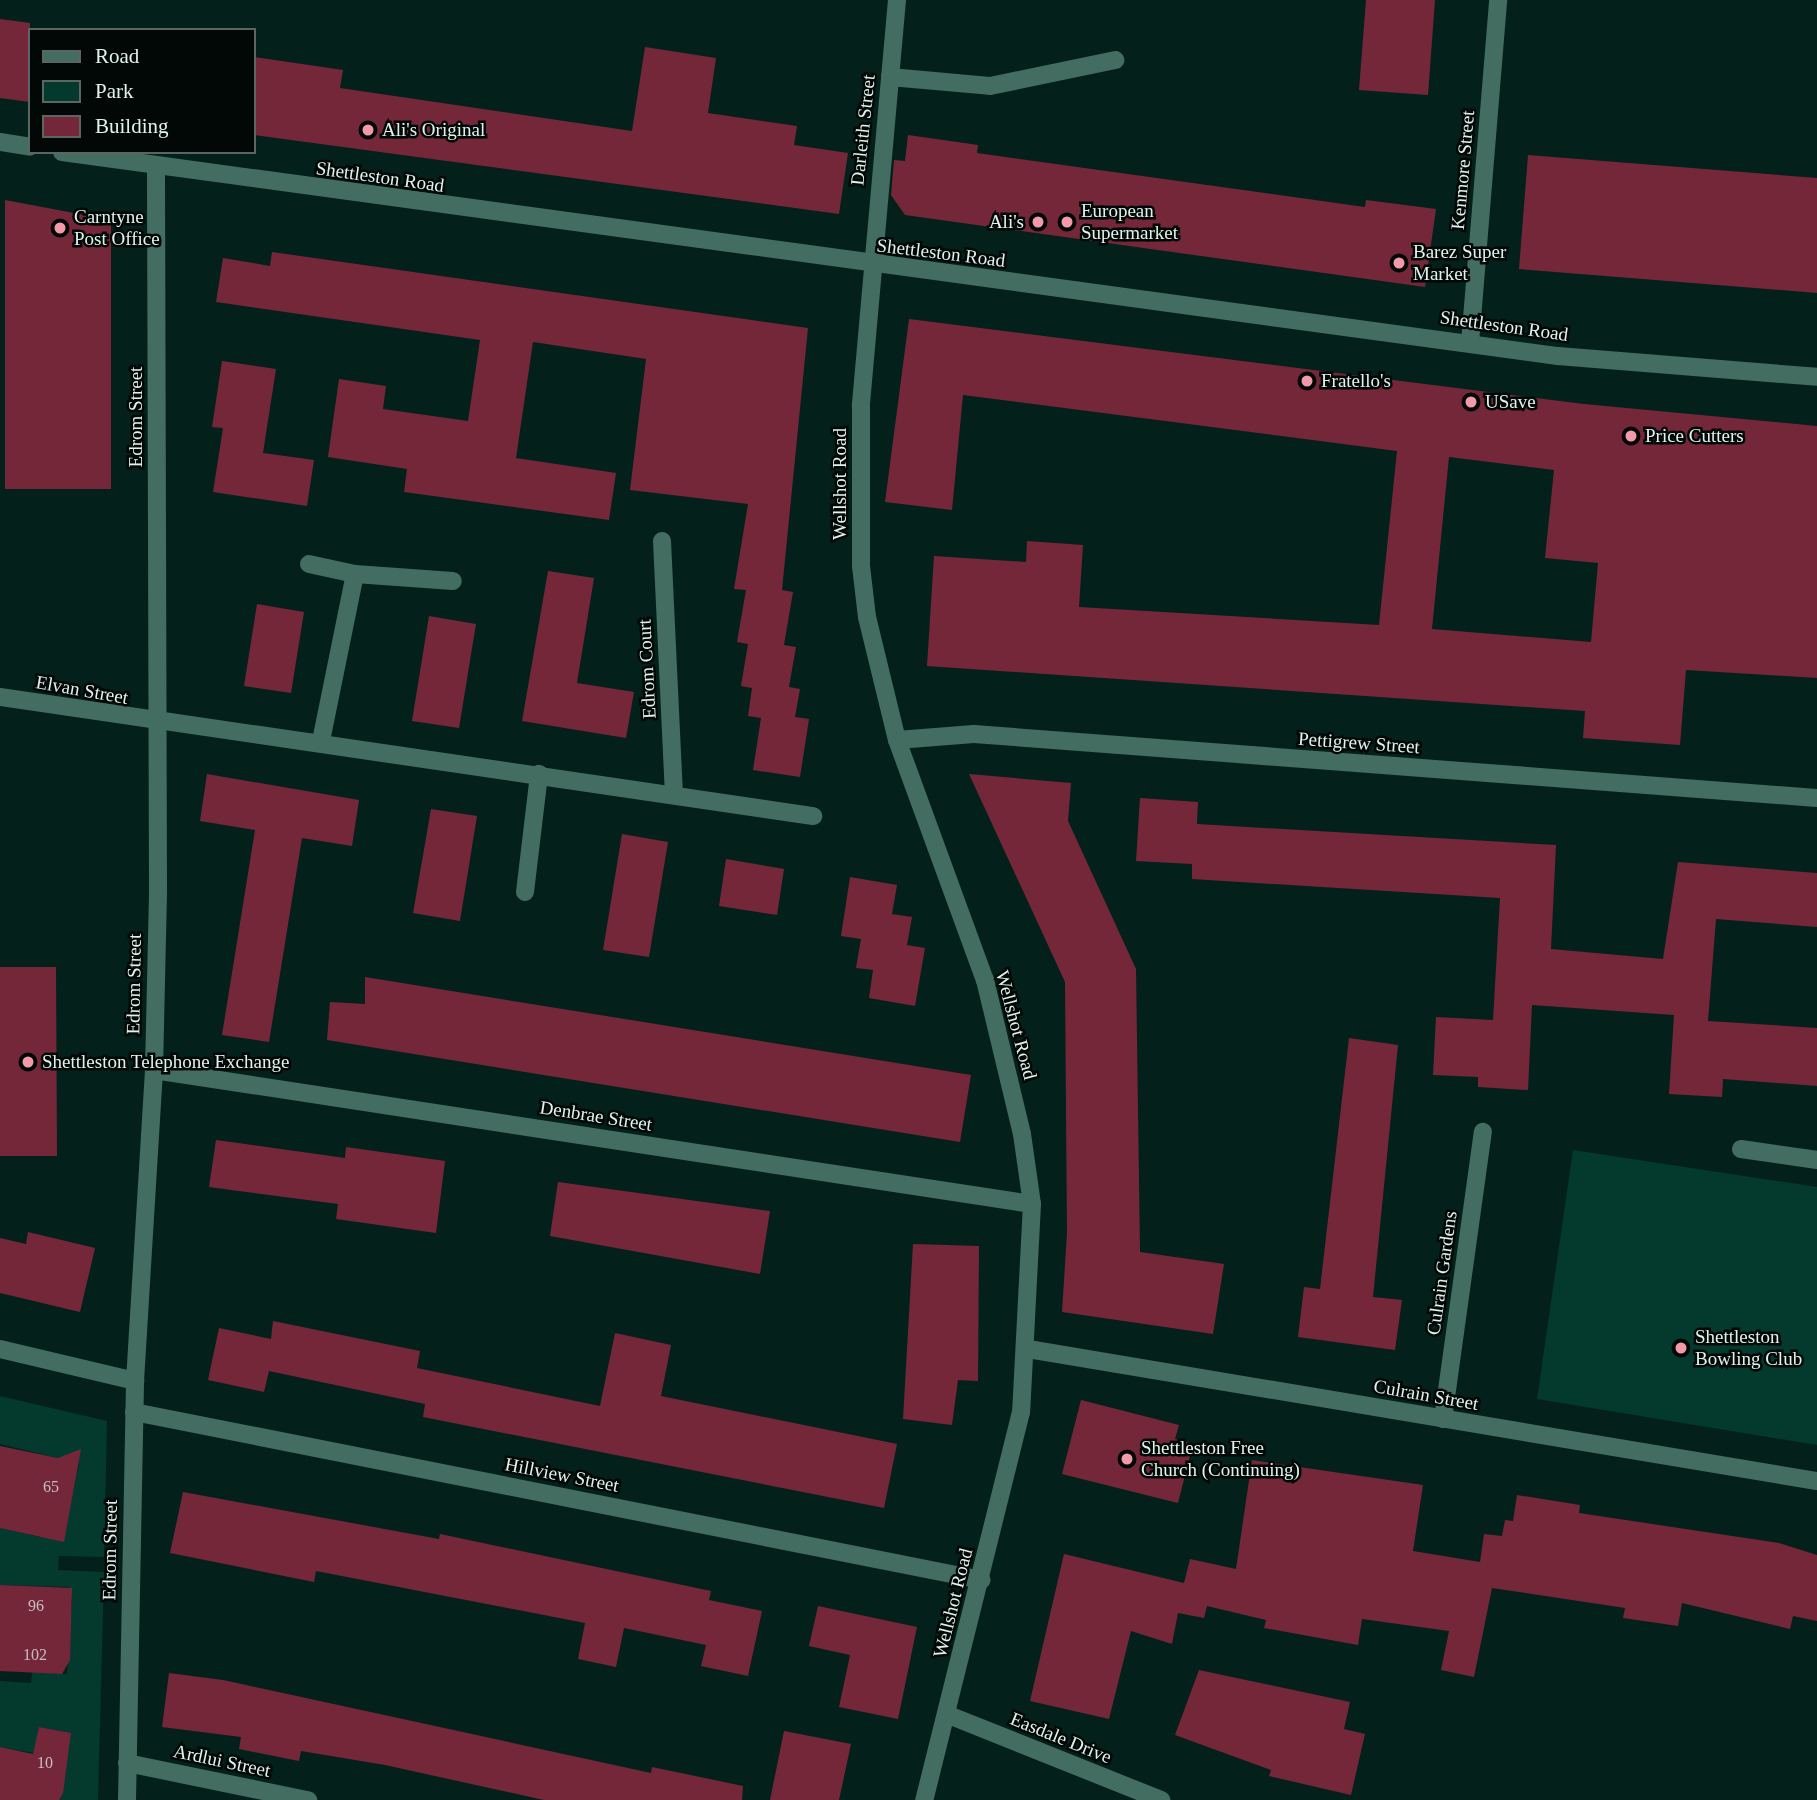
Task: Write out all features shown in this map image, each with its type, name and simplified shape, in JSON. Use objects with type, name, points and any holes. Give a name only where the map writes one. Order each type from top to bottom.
[{"type":"street","name":"Darleith Street","points":[[871,265],[897,0]]},
{"type":"street","name":"Kenmore Street","points":[[1470,343],[1498,0]]},
{"type":"street","points":[[890,77],[990,86],[1115,60]]},
{"type":"street","points":[[0,142],[28,147]]},
{"type":"street","name":"Shettleston Road","points":[[75,154],[871,265],[1558,356],[1817,377]]},
{"type":"street","name":"Edrom Street","points":[[127,1800],[135,1381],[154,1070],[153,993],[158,891],[156,167]]},
{"type":"street","name":"Wellshot Road","points":[[871,265],[861,406],[861,566],[867,617],[897,740],[985,980],[1022,1134],[1032,1204],[1028,1349],[1021,1412],[982,1580],[924,1800]]},
{"type":"street","name":"Edrom Court","points":[[662,541],[674,794]]},
{"type":"street","points":[[309,564],[355,574],[453,581]]},
{"type":"street","points":[[321,741],[355,574]]},
{"type":"street","name":"Elvan Street","points":[[0,697],[158,724]]},
{"type":"street","points":[[158,724],[321,741],[813,816]]},
{"type":"street","name":"Pettigrew Street","points":[[897,740],[974,734],[1817,798]]},
{"type":"street","points":[[525,892],[539,774]]},
{"type":"street","name":"Denbrae Street","points":[[154,1070],[1032,1204]]},
{"type":"street","name":"Culrain Gardens","points":[[1443,1419],[1483,1132]]},
{"type":"street","points":[[1741,1149],[1817,1160]]},
{"type":"street","points":[[0,1349],[135,1381]]},
{"type":"street","name":"Culrain Street","points":[[1028,1349],[1817,1481]]},
{"type":"street","name":"Hillview Street","points":[[134,1412],[982,1580]]},
{"type":"street","name":"Easdale Drive","points":[[946,1714],[1161,1800]]},
{"type":"street","name":"Ardlui Street","points":[[127,1763],[307,1800]]},
{"type":"green space","name":"Shettleston Bowling Club","points":[[1573,1150],[1817,1187],[1817,1445],[1537,1399]]},
{"type":"green space","points":[[0,1396],[107,1421],[104,1557],[59,1556],[58,1570],[104,1572],[98,1800],[59,1800],[71,1733],[39,1727],[34,1753],[0,1747],[0,1681],[31,1683],[32,1672],[67,1674],[72,1601],[69,1587],[0,1585],[0,1528],[40,1537],[66,1524],[79,1463],[0,1444]]},
{"type":"building","points":[[1366,0],[1435,0],[1428,95],[1359,90]]},
{"type":"building","points":[[0,19],[30,23],[28,102],[0,98]]},
{"type":"building","points":[[645,47],[716,58],[708,113],[797,126],[794,145],[848,153],[839,214],[256,135],[256,57],[343,70],[340,88],[632,131]]},
{"type":"building","points":[[908,135],[978,145],[977,153],[1365,207],[1366,200],[1436,209],[1425,287],[905,215],[891,195],[894,160],[905,161]]},
{"type":"building","points":[[1528,155],[1817,178],[1817,293],[1519,269]]},
{"type":"building","points":[[5,200],[111,220],[111,489],[5,489]]},
{"type":"building","points":[[272,252],[808,328],[782,590],[793,592],[784,645],[796,647],[789,687],[800,689],[795,717],[809,719],[800,777],[753,770],[761,718],[748,716],[752,688],[741,686],[748,644],[737,642],[746,590],[734,589],[748,504],[630,490],[646,359],[533,342],[516,458],[616,473],[609,520],[404,492],[407,469],[328,457],[339,379],[386,386],[383,409],[468,421],[480,340],[216,302],[223,258],[270,266]]},
{"type":"building","points":[[909,319],[1584,404],[1817,426],[1817,678],[1686,670],[1680,745],[1583,738],[1585,711],[927,666],[934,556],[1026,562],[1027,541],[1083,545],[1079,607],[1379,625],[1397,451],[963,395],[952,510],[885,502]],"holes":[[[1449,457],[1554,470],[1545,558],[1598,563],[1591,642],[1432,629]]]},
{"type":"building","points":[[222,361],[276,369],[263,453],[314,460],[307,506],[213,492],[223,428],[212,427]]},
{"type":"building","points":[[548,571],[594,578],[577,683],[634,692],[626,738],[522,721]]},
{"type":"building","points":[[257,604],[304,612],[291,693],[244,686]]},
{"type":"building","points":[[429,616],[476,624],[459,728],[412,721]]},
{"type":"building","points":[[207,774],[359,800],[352,846],[302,838],[269,1042],[222,1035],[255,830],[200,821]]},
{"type":"building","points":[[969,774],[1071,783],[1068,821],[1136,969],[1140,1252],[1224,1264],[1213,1334],[1062,1312],[1067,1233],[1065,982]]},
{"type":"building","points":[[1140,798],[1198,802],[1197,824],[1556,845],[1551,949],[1663,959],[1678,862],[1817,873],[1817,927],[1716,919],[1708,1021],[1817,1028],[1817,1086],[1723,1079],[1722,1097],[1669,1094],[1674,1015],[1532,1005],[1528,1090],[1478,1087],[1478,1077],[1433,1075],[1436,1017],[1493,1020],[1500,898],[1192,879],[1192,864],[1136,861]]},
{"type":"building","points":[[431,809],[477,816],[460,921],[413,913]]},
{"type":"building","points":[[622,834],[668,842],[649,957],[603,950]]},
{"type":"building","points":[[726,859],[784,869],[777,915],[719,906]]},
{"type":"building","points":[[850,877],[897,885],[892,914],[912,917],[907,945],[925,948],[915,1006],[869,998],[873,970],[856,968],[861,939],[841,936]]},
{"type":"building","name":"Shettleston Telephone Exchange","points":[[0,967],[56,967],[57,1156],[0,1156]]},
{"type":"building","points":[[365,977],[971,1075],[960,1142],[327,1040],[330,1002],[365,1004]]},
{"type":"building","points":[[1349,1038],[1398,1045],[1373,1297],[1402,1300],[1395,1350],[1298,1337],[1304,1287],[1320,1289]]},
{"type":"building","points":[[216,1140],[345,1158],[346,1147],[445,1161],[436,1233],[336,1219],[338,1204],[209,1187]]},
{"type":"building","points":[[558,1182],[770,1211],[760,1274],[550,1236]]},
{"type":"building","points":[[28,1232],[95,1248],[80,1312],[0,1293],[0,1238],[26,1244]]},
{"type":"building","points":[[913,1244],[979,1246],[978,1381],[958,1380],[952,1425],[903,1419]]},
{"type":"building","points":[[273,1321],[420,1351],[417,1368],[600,1406],[615,1333],[671,1345],[661,1396],[897,1444],[884,1508],[423,1417],[425,1404],[269,1371],[264,1392],[208,1380],[219,1328],[271,1339]]},
{"type":"building","name":"Shettleston Free Church (Continuing)","points":[[1081,1400],[1179,1425],[1175,1439],[1193,1444],[1178,1503],[1062,1474]]},
{"type":"building","points":[[0,1446],[58,1458],[81,1449],[64,1542],[0,1528]]},
{"type":"building","points":[[1252,1460],[1423,1485],[1413,1551],[1480,1562],[1484,1534],[1502,1536],[1505,1520],[1513,1521],[1517,1495],[1580,1505],[1579,1513],[1779,1543],[1817,1555],[1817,1621],[1793,1616],[1790,1629],[1682,1603],[1678,1626],[1623,1618],[1625,1608],[1492,1588],[1474,1677],[1441,1670],[1449,1631],[1362,1619],[1358,1645],[1264,1628],[1266,1620],[1207,1606],[1204,1618],[1178,1613],[1172,1644],[1131,1631],[1109,1719],[1030,1701],[1064,1554],[1184,1583],[1190,1559],[1236,1569]]},
{"type":"building","points":[[183,1492],[439,1539],[440,1534],[711,1591],[709,1600],[762,1611],[748,1676],[701,1666],[706,1645],[624,1628],[616,1667],[578,1659],[585,1623],[316,1571],[314,1582],[170,1553]]},
{"type":"building","points":[[0,1585],[72,1588],[70,1660],[62,1674],[0,1671]]},
{"type":"building","points":[[818,1606],[917,1627],[898,1719],[839,1707],[850,1655],[809,1646]]},
{"type":"building","points":[[1199,1670],[1350,1702],[1344,1729],[1365,1734],[1351,1795],[1269,1776],[1271,1770],[1175,1735]]},
{"type":"building","points":[[169,1673],[223,1680],[651,1773],[652,1767],[743,1786],[742,1800],[544,1800],[385,1765],[301,1751],[299,1761],[239,1749],[241,1737],[162,1727]]},
{"type":"building","points":[[39,1727],[71,1733],[63,1793],[59,1800],[0,1800],[0,1747],[33,1754]]},
{"type":"building","points":[[784,1731],[851,1744],[839,1800],[770,1800]]},
{"type":"place","name":"Ali's Original","points":[[368,130]]},
{"type":"place","name":"Ali's","points":[[1038,222]]},
{"type":"place","name":"European Supermarket","points":[[1067,222]]},
{"type":"place","name":"Carntyne Post Office","points":[[60,228]]},
{"type":"place","name":"Barez Super Market","points":[[1399,263]]},
{"type":"place","name":"Fratello's","points":[[1307,381]]},
{"type":"place","name":"USave","points":[[1471,402]]},
{"type":"place","name":"Price Cutters","points":[[1631,436]]},
{"type":"place","name":"Shettleston Telephone Exchange","points":[[28,1062]]},
{"type":"place","name":"Shettleston Bowling Club","points":[[1681,1348]]},
{"type":"place","name":"Shettleston Free Church (Continuing)","points":[[1127,1459]]}]
